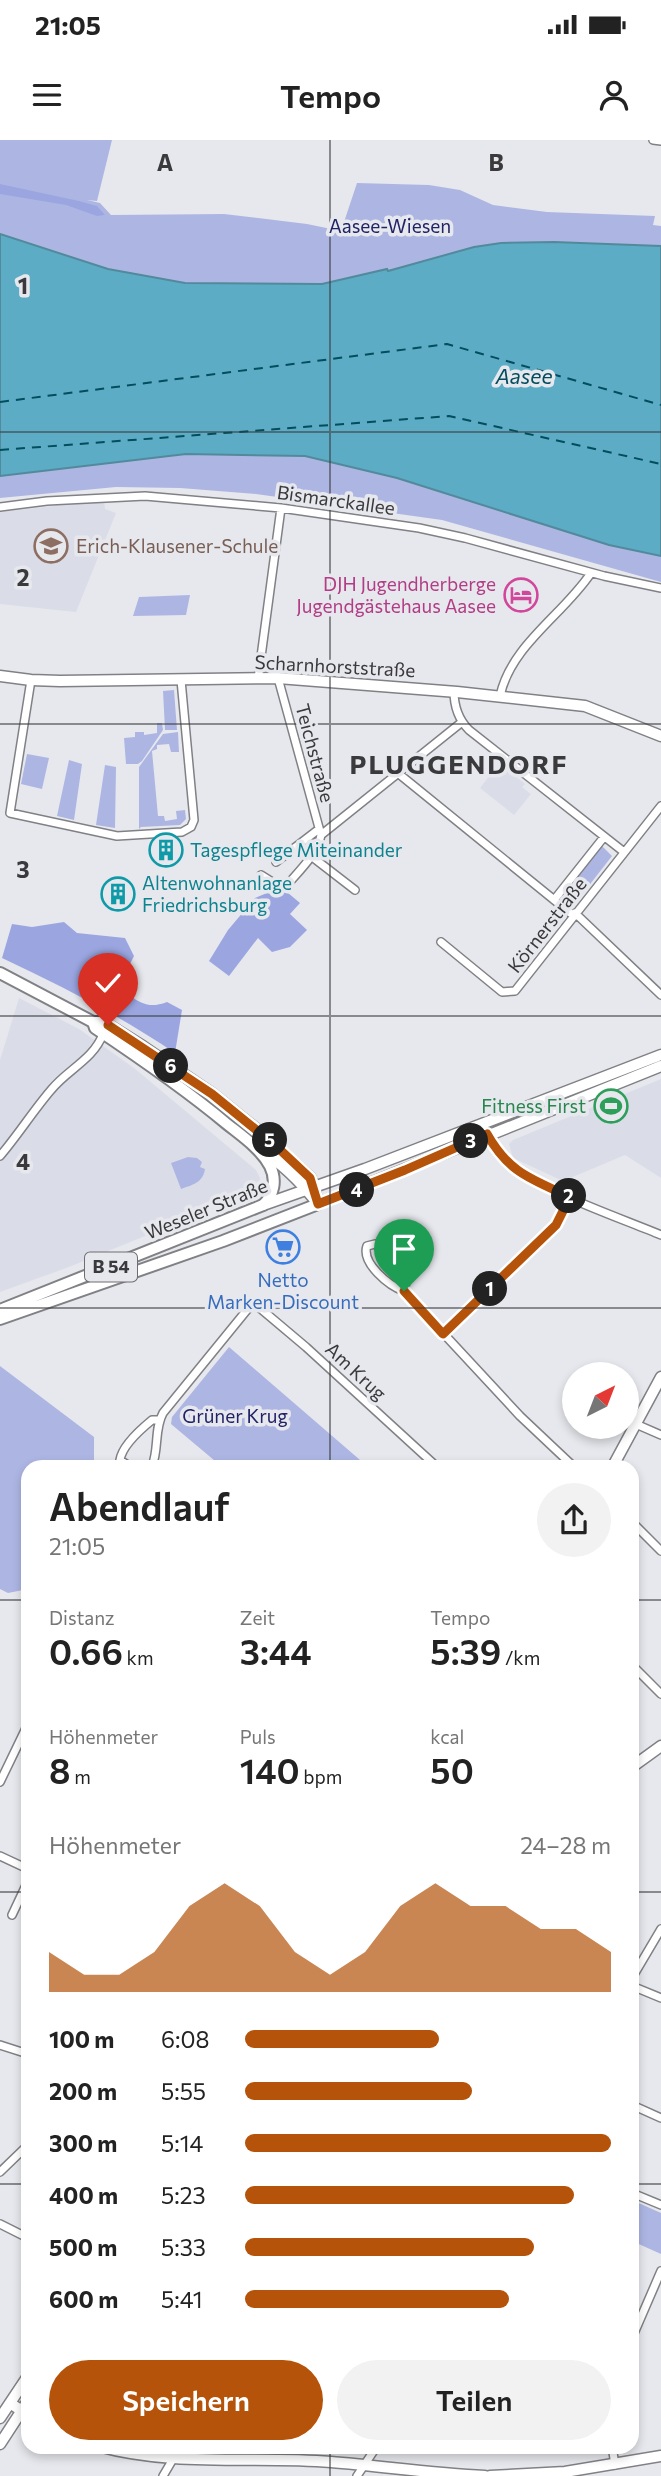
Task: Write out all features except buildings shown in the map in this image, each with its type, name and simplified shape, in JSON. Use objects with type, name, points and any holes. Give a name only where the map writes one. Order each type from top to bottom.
[{"type":"main road","points":[[0,973],[93,1022],[108,1025],[212,1094],[300,1167],[310,1178],[310,1188],[318,1204]]},
{"type":"main road","points":[[93,1022],[95,1028],[182,1088],[255,1147],[270,1166],[274,1178],[273,1190],[263,1205]]},
{"type":"main road","name":"Weseler Straße","points":[[0,1319],[223,1241],[318,1204]]},
{"type":"main road","name":"Weseler Straße","points":[[0,1310],[263,1205]]},
{"type":"street","points":[[653,140],[661,141]]},
{"type":"street","name":"Bismarckallee","points":[[0,507],[47,501],[145,496],[281,508],[419,528],[591,573],[661,588]]},
{"type":"street","points":[[258,678],[281,508]]},
{"type":"street","points":[[500,696],[508,672],[517,658],[591,573]]},
{"type":"street","name":"Scharnhorststraße","points":[[0,676],[31,680],[278,678],[454,691],[585,706],[661,736]]},
{"type":"street","name":"Teichstraße","points":[[278,678],[320,832]]},
{"type":"street","points":[[10,813],[31,680]]},
{"type":"street","points":[[0,813],[117,836],[182,832],[188,829],[194,820],[181,680]]},
{"type":"street","points":[[454,691],[461,722],[624,852]]},
{"type":"street","points":[[276,862],[398,774],[461,722]]},
{"type":"street","points":[[398,774],[575,915],[661,995]]},
{"type":"street","name":"Körnerstraße","points":[[441,942],[502,992],[514,991],[661,806]]},
{"type":"street","points":[[261,875],[277,885],[288,884],[311,856],[320,841],[320,832]]},
{"type":"street","name":"Körnerstraße","points":[[554,900],[604,837]]},
{"type":"street","points":[[311,856],[355,890]]},
{"type":"street","points":[[0,1156],[51,1090],[96,1049],[103,1034]]},
{"type":"street","name":"Weseler Straße","points":[[263,1205],[464,1132],[661,1055]]},
{"type":"street","name":"Weseler Straße","points":[[318,1204],[661,1066]]},
{"type":"street","points":[[487,1134],[501,1157],[513,1168],[570,1197],[661,1235]]},
{"type":"street","points":[[255,1147],[275,1159],[310,1188]]},
{"type":"street","points":[[443,1334],[556,1225],[570,1197]]},
{"type":"street","points":[[404,1291],[407,1278],[404,1272],[381,1248],[375,1244],[367,1246],[367,1259],[391,1286],[404,1291],[520,1416],[567,1460]]},
{"type":"street","name":"Am Krug","points":[[159,1420],[251,1305],[256,1304],[429,1460]]},
{"type":"street","points":[[639,1423],[661,1377]]},
{"type":"street","points":[[121,1460],[122,1452],[146,1424],[159,1420],[156,1460]]},
{"type":"street","points":[[639,1425],[661,1435]]},
{"type":"street","points":[[617,1460],[629,1439]]},
{"type":"street","points":[[639,1529],[661,1551]]},
{"type":"street","points":[[639,1672],[661,1694]]},
{"type":"street","points":[[0,1782],[21,1738]]},
{"type":"street","points":[[639,1762],[661,1746]]},
{"type":"street","points":[[0,1856],[21,1866]]},
{"type":"street","points":[[12,1915],[21,1896]]},
{"type":"street","points":[[639,1966],[661,1929]]},
{"type":"street","points":[[639,1989],[661,1998]]},
{"type":"street","points":[[0,2045],[21,2052]]},
{"type":"street","points":[[639,2108],[661,2118]]},
{"type":"street","points":[[0,2172],[21,2152]]},
{"type":"street","points":[[639,2196],[661,2205]]},
{"type":"street","points":[[0,2224],[21,2234]]},
{"type":"street","points":[[639,2322],[661,2271]]},
{"type":"street","points":[[0,2418],[21,2386]]},
{"type":"street","points":[[10,2403],[21,2410]]},
{"type":"street","points":[[0,2444],[21,2418]]},
{"type":"street","points":[[129,2454],[173,2459],[276,2460],[487,2476],[565,2472],[661,2456]]},
{"type":"street","points":[[163,2476],[173,2454]]},
{"type":"street","points":[[357,2476],[372,2454]]},
{"type":"street","points":[[613,2454],[615,2465]]},
{"type":"shaded area","points":[[0,184],[97,206],[105,215],[97,216],[66,205],[0,194]]},
{"type":"shaded area","name":"Erich-Klausener-Schule","points":[[104,500],[105,509],[116,513],[76,612],[0,604],[0,512]]},
{"type":"shaded area","points":[[499,763],[525,784],[522,787],[531,794],[514,815],[480,788]]},
{"type":"shaded area","points":[[281,887],[300,903],[290,914],[307,930],[290,947],[272,952],[258,938],[229,976],[209,961],[228,930],[255,898]]},
{"type":"shaded area","points":[[64,922],[77,933],[125,938],[134,956],[125,974],[130,996],[148,1005],[167,1002],[182,1010],[175,1053],[90,1002],[2,958],[12,924],[32,927]]},
{"type":"shaded area","points":[[19,998],[79,1029],[134,1068],[256,1170],[260,1178],[259,1187],[253,1192],[69,1267],[0,1292],[0,1060]]},
{"type":"shaded area","points":[[661,1079],[661,1178],[625,1155],[563,1181],[513,1158],[509,1144],[513,1140]]},
{"type":"green space","name":"Aasee-Wiesen","points":[[0,140],[112,140],[97,201],[87,200],[100,203],[111,215],[224,214],[341,231],[357,183],[429,185],[460,190],[493,205],[547,212],[655,216],[653,225],[661,226],[661,246],[501,243],[474,247],[387,271],[386,269],[322,284],[185,283],[108,269],[0,234]]},
{"type":"green space","points":[[186,454],[305,456],[397,478],[609,545],[661,556],[661,582],[442,520],[256,494],[180,488],[116,487],[0,498],[0,476]]},
{"type":"green space","points":[[190,595],[186,615],[133,616],[139,597]]},
{"type":"green space","points":[[174,690],[177,730],[165,730],[163,691]]},
{"type":"green space","points":[[157,723],[162,723],[163,730],[142,761],[138,764],[126,764],[124,738],[135,737],[135,732],[144,732],[144,735],[157,733]]},
{"type":"green space","points":[[178,732],[179,752],[171,752],[169,744],[157,745],[157,749],[152,751],[158,816],[164,816],[165,821],[177,819],[176,811],[185,810],[186,819],[180,825],[139,829],[139,767],[163,734]]},
{"type":"green space","points":[[27,754],[49,758],[42,789],[21,784]]},
{"type":"green space","points":[[69,760],[82,764],[74,820],[57,816]]},
{"type":"green space","points":[[105,765],[116,767],[115,828],[96,825]]},
{"type":"green space","points":[[601,845],[612,856],[577,901],[569,902],[562,895]]},
{"type":"green space","points":[[188,1157],[202,1162],[200,1167],[205,1169],[204,1174],[193,1185],[181,1189],[171,1163]]},
{"type":"green space","name":"Grüner Krug","points":[[229,1347],[360,1460],[214,1460],[171,1424],[172,1417]]},
{"type":"green space","points":[[0,1366],[94,1437],[94,1460],[21,1460],[21,1590],[8,1593],[0,1589]]},
{"type":"green space","points":[[639,2203],[661,2213],[661,2254],[639,2244]]},
{"type":"water","name":"Aasee","points":[[0,234],[108,269],[185,283],[322,284],[387,269],[388,271],[474,247],[501,243],[661,246],[661,556],[609,545],[397,478],[305,456],[186,454],[0,476]]},
{"type":"ferry route","points":[[0,402],[447,344],[661,405]]},
{"type":"ferry route","points":[[0,450],[449,416],[661,464]]},
{"type":"place","name":"Erich-Klausener-Schule","points":[[51,546]]},
{"type":"place","name":"DJH Jugendherberge Jugendgästehaus Aasee","points":[[521,595]]},
{"type":"place","name":"Tagespflege Miteinander","points":[[166,850]]},
{"type":"place","name":"Altenwohnanlage Friedrichsburg","points":[[118,894]]},
{"type":"place","name":"Fitness First","points":[[611,1106]]},
{"type":"place","name":"Netto Marken-Discount","points":[[283,1247]]},
{"type":"district","name":"PLUGGENDORF","points":[[459,765]]},
{"type":"route","points":[[108,1025],[212,1094],[258,1130],[310,1178],[318,1204],[487,1134],[497,1152],[513,1168],[570,1197],[556,1225],[443,1334],[404,1291]]}]
